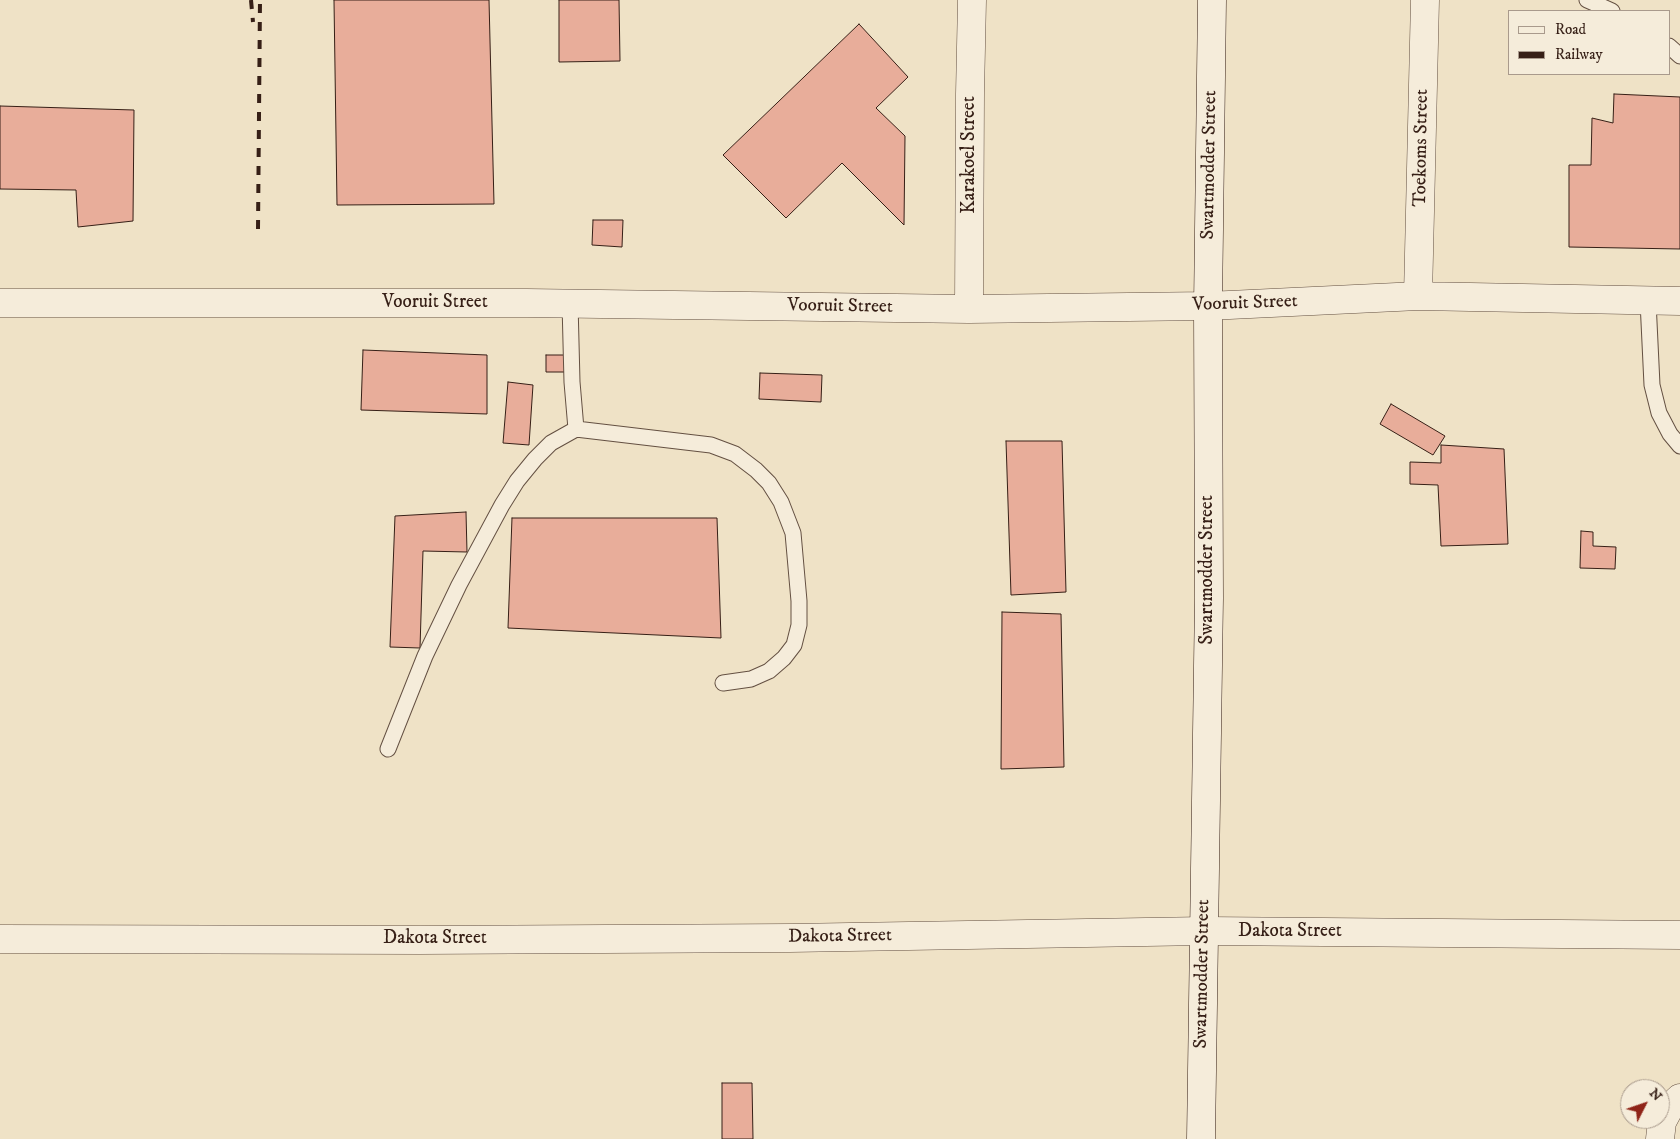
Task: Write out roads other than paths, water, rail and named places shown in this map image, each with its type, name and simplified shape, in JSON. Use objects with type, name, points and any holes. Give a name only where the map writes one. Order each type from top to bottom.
[{"type":"street","name":"Karakoel Street","points":[[969,309],[972,0]]},
{"type":"street","name":"Swartmodder Street","points":[[1200,1139],[1205,931],[1209,598],[1208,306],[1212,0]]},
{"type":"street","name":"Toekoms Street","points":[[1418,296],[1425,0]]},
{"type":"street","name":"Vooruit Street","points":[[0,304],[570,303],[969,309],[1208,306],[1418,296],[1680,301]]},
{"type":"street","name":"Dakota Street","points":[[0,939],[771,938],[1205,931],[1680,935]]},
{"type":"street","points":[[1660,1139],[1662,1122],[1670,1107],[1680,1098]]},
{"type":"lane","points":[[1587,0],[1610,10]]},
{"type":"lane","points":[[1670,47],[1680,56]]},
{"type":"lane","points":[[1648,301],[1652,385],[1659,413],[1670,434],[1680,446]]},
{"type":"lane","points":[[570,303],[572,382],[576,429]]},
{"type":"lane","points":[[388,749],[425,656],[450,603],[502,505],[517,481],[535,459],[551,443],[576,429],[710,445],[735,454],[756,470],[769,482],[781,502],[793,533],[799,601],[799,625],[794,644],[784,658],[769,671],[751,678],[723,683]]},
{"type":"railway","points":[[251,0],[253,22]]},
{"type":"railway","points":[[258,229],[260,0]]}]
